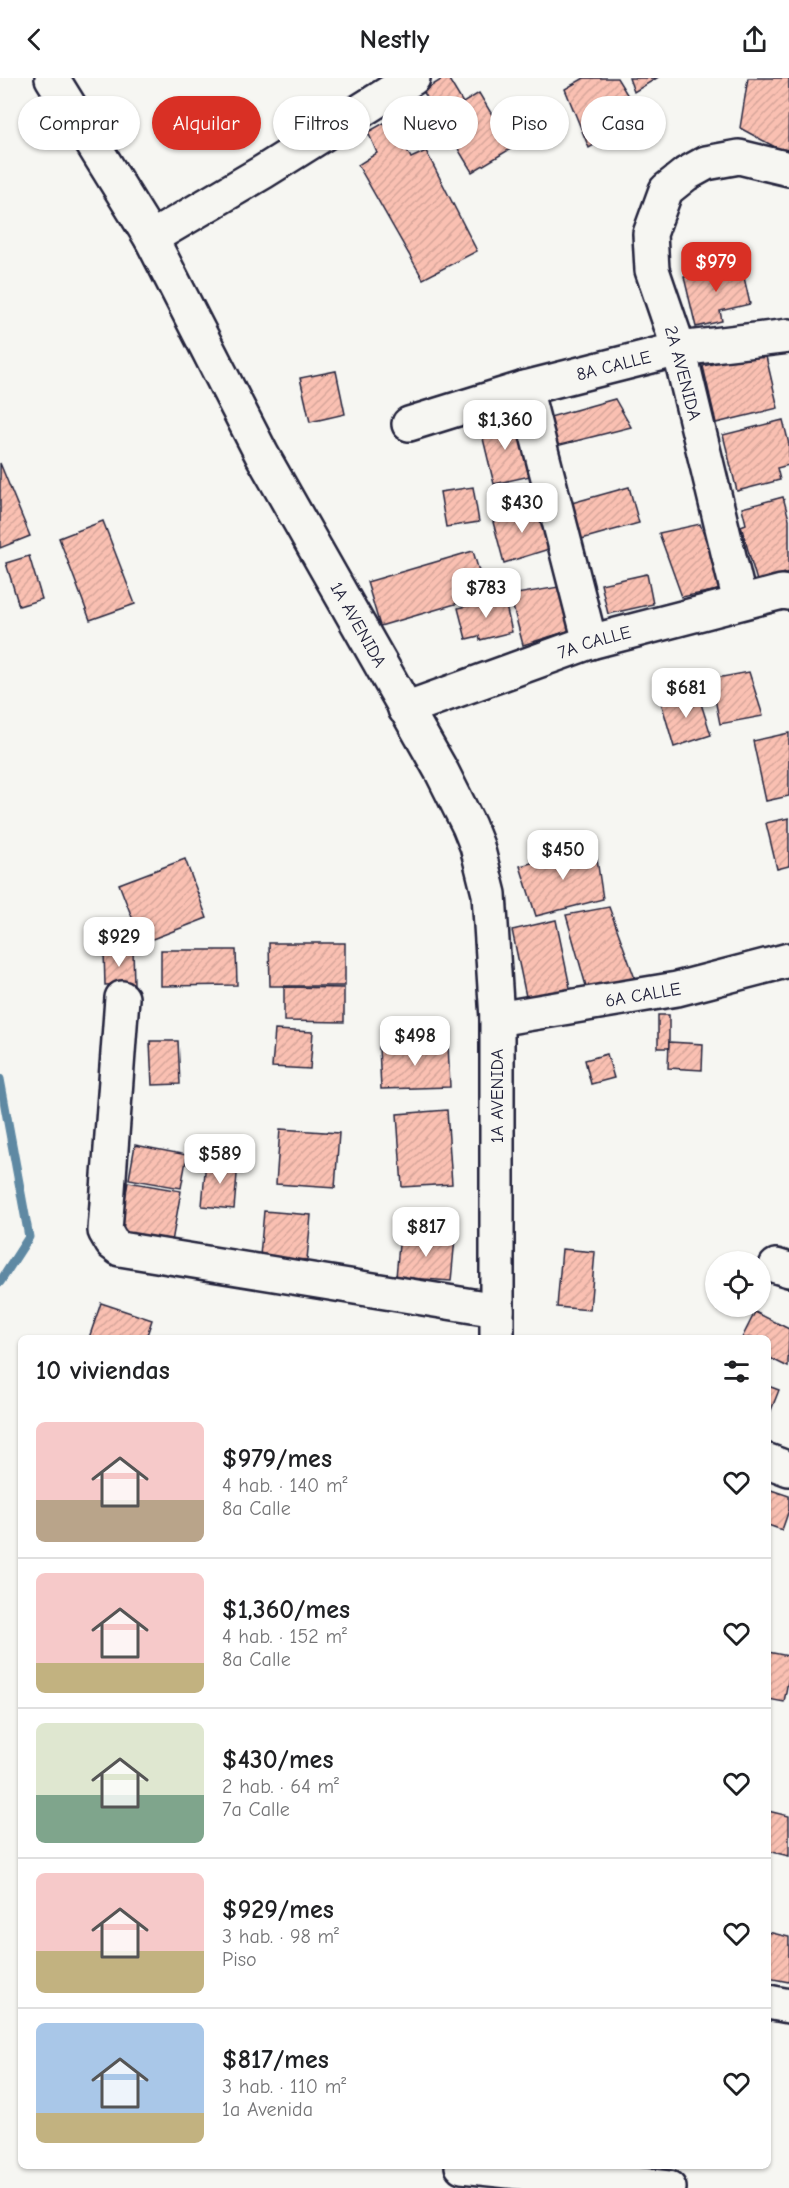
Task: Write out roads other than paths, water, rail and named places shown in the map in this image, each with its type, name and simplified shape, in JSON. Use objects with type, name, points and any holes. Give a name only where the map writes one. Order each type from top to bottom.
[{"type":"street","name":"1A AVENIDA","points":[[52,78],[151,238],[262,455],[442,772],[477,846],[489,894],[497,1019],[497,1324]]},
{"type":"street","points":[[151,238],[262,172],[395,83]]},
{"type":"street","name":"2A AVENIDA","points":[[740,602],[679,349],[652,270],[650,234],[666,190],[686,174],[706,163],[739,157],[789,169]]},
{"type":"street","name":"8A CALLE","points":[[409,424],[525,388],[679,349],[789,336]]},
{"type":"street","points":[[525,388],[590,642]]},
{"type":"street","name":"7A CALLE","points":[[405,709],[590,642],[740,602],[782,592],[789,593]]},
{"type":"street","name":"6A CALLE","points":[[497,1019],[677,989],[789,960]]},
{"type":"street","points":[[122,998],[105,1231],[112,1243],[120,1249],[497,1324]]},
{"type":"street","points":[[771,1462],[789,1469]]},
{"type":"street","points":[[771,2003],[789,2006]]},
{"type":"street","points":[[451,2169],[466,2188]]},
{"type":"street","points":[[490,2169],[669,2188]]},
{"type":"waterway","points":[[0,1079],[29,1237],[0,1282]]}]
